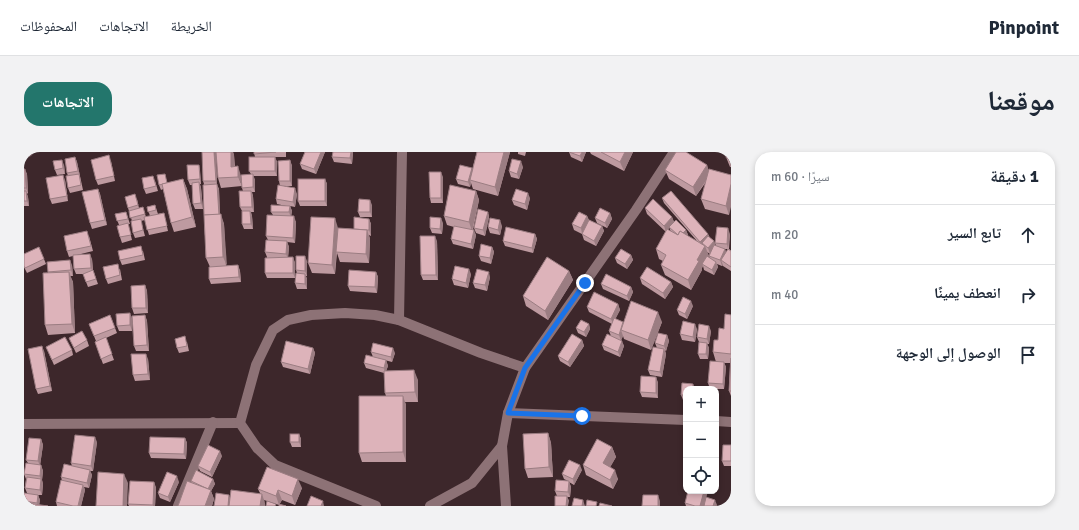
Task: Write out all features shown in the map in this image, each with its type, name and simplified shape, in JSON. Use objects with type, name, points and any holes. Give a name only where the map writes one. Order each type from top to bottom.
[{"type":"street","points":[[24,153],[28,152]]},
{"type":"street","points":[[399,320],[402,152]]},
{"type":"street","points":[[506,506],[502,446],[508,413],[525,368],[636,210],[674,152]]},
{"type":"street","points":[[376,506],[275,465],[257,448],[240,423],[256,365],[273,330],[288,320],[311,315],[345,313],[375,315],[399,320],[481,353],[525,368]]},
{"type":"street","points":[[508,413],[683,420]]},
{"type":"street","points":[[719,421],[731,422]]},
{"type":"street","points":[[178,506],[213,422]]},
{"type":"street","points":[[24,424],[240,423]]},
{"type":"street","points":[[430,506],[472,483],[502,446]]},
{"type":"building","points":[[202,152],[214,152],[216,181],[203,181]]},
{"type":"building","points":[[216,152],[231,152],[231,167],[238,166],[238,177],[218,178]]},
{"type":"building","points":[[254,152],[276,152],[254,154]]},
{"type":"building","points":[[305,152],[321,152],[314,169],[300,164]]},
{"type":"building","points":[[333,152],[351,152],[350,158],[332,157]]},
{"type":"building","points":[[477,152],[504,152],[495,187],[470,180]]},
{"type":"building","points":[[569,152],[582,152],[580,156]]},
{"type":"building","points":[[601,152],[625,152],[620,162]]},
{"type":"building","points":[[676,152],[686,152],[707,165],[693,187],[665,170]]},
{"type":"building","points":[[726,152],[731,152],[731,157],[726,157]]},
{"type":"building","points":[[109,155],[114,176],[96,180],[91,160]]},
{"type":"building","points":[[75,157],[78,171],[67,173],[65,159]]},
{"type":"building","points":[[249,157],[275,157],[275,171],[249,171]]},
{"type":"building","points":[[512,159],[521,161],[517,174],[509,171]]},
{"type":"building","points":[[62,160],[63,168],[55,170],[53,161]]},
{"type":"building","points":[[290,160],[290,181],[279,181],[278,161]]},
{"type":"building","points":[[187,165],[199,165],[200,179],[188,180]]},
{"type":"building","points":[[460,165],[472,168],[468,182],[456,179]]},
{"type":"building","points":[[25,169],[26,188],[24,188]]},
{"type":"building","points":[[709,169],[731,175],[731,184],[726,206],[701,199]]},
{"type":"building","points":[[429,172],[441,172],[441,198],[430,198]]},
{"type":"building","points":[[79,174],[81,185],[68,188],[66,176]]},
{"type":"building","points":[[165,174],[167,183],[159,185],[157,175]]},
{"type":"building","points":[[253,174],[253,187],[242,188],[241,175]]},
{"type":"building","points":[[63,175],[67,196],[50,199],[46,178]]},
{"type":"building","points":[[153,176],[156,186],[144,189],[142,178]]},
{"type":"building","points":[[183,179],[192,217],[171,223],[162,184]]},
{"type":"building","points":[[298,179],[325,179],[325,201],[298,201]]},
{"type":"building","points":[[199,182],[201,203],[193,204],[192,183]]},
{"type":"building","points":[[217,184],[219,215],[204,215],[203,185]]},
{"type":"building","points":[[278,185],[295,188],[293,202],[276,199]]},
{"type":"building","points":[[450,185],[476,191],[469,222],[444,216]]},
{"type":"building","points":[[98,189],[105,220],[90,223],[82,192]]},
{"type":"building","points":[[516,189],[528,193],[525,204],[512,200]]},
{"type":"building","points":[[24,191],[26,191],[27,201],[24,201]]},
{"type":"building","points":[[239,191],[251,191],[252,207],[240,207]]},
{"type":"building","points":[[671,191],[708,234],[700,242],[662,198]]},
{"type":"building","points":[[135,194],[138,205],[128,208],[125,197]]},
{"type":"building","points":[[359,199],[370,200],[370,212],[358,212]]},
{"type":"building","points":[[653,199],[672,217],[664,226],[645,208]]},
{"type":"building","points":[[155,205],[156,210],[148,212],[147,207]]},
{"type":"building","points":[[271,205],[290,206],[289,212],[271,212]]},
{"type":"building","points":[[143,207],[145,214],[130,218],[129,211]]},
{"type":"building","points":[[600,208],[610,213],[605,223],[595,218]]},
{"type":"building","points":[[478,209],[488,212],[483,230],[474,228]]},
{"type":"building","points":[[242,211],[250,211],[251,224],[242,224]]},
{"type":"building","points":[[126,212],[128,219],[117,221],[115,214]]},
{"type":"building","points":[[579,212],[587,216],[581,228],[572,224]]},
{"type":"building","points":[[164,213],[167,226],[147,230],[144,217]]},
{"type":"building","points":[[221,214],[223,257],[206,258],[204,215]]},
{"type":"building","points":[[267,215],[294,216],[293,238],[266,236]]},
{"type":"building","points":[[311,217],[335,218],[332,265],[308,263]]},
{"type":"building","points":[[354,217],[369,219],[369,230],[354,229]]},
{"type":"building","points":[[430,217],[441,218],[440,229],[430,228]]},
{"type":"building","points":[[490,218],[500,220],[498,230],[488,227]]},
{"type":"building","points":[[141,219],[143,230],[133,233],[131,221]]},
{"type":"building","points":[[589,220],[602,226],[594,241],[582,234]]},
{"type":"building","points":[[676,220],[686,230],[683,233],[680,231],[678,235],[669,227]]},
{"type":"building","points":[[128,223],[131,235],[120,237],[117,226]]},
{"type":"building","points":[[454,226],[474,230],[471,244],[451,239]]},
{"type":"building","points":[[506,227],[535,234],[532,248],[503,241]]},
{"type":"building","points":[[717,227],[728,228],[727,244],[715,243]]},
{"type":"building","points":[[338,228],[367,230],[366,254],[336,252]]},
{"type":"building","points":[[667,229],[678,235],[680,231],[705,246],[697,260],[699,261],[688,280],[661,265],[666,255],[656,249]]},
{"type":"building","points":[[87,231],[91,246],[67,251],[64,236]]},
{"type":"building","points":[[420,236],[435,236],[436,275],[421,275]]},
{"type":"building","points":[[708,236],[714,241],[708,248],[702,243]]},
{"type":"building","points":[[266,240],[287,241],[286,254],[265,252]]},
{"type":"building","points":[[481,244],[492,247],[490,258],[479,256]]},
{"type":"building","points":[[714,245],[725,249],[720,260],[709,256]]},
{"type":"building","points":[[141,246],[143,255],[120,260],[118,251]]},
{"type":"building","points":[[39,247],[44,259],[25,268],[24,254]]},
{"type":"building","points":[[621,249],[631,255],[625,264],[615,258]]},
{"type":"building","points":[[728,249],[731,251],[731,267],[721,260]]},
{"type":"building","points":[[90,254],[91,268],[74,269],[73,255]]},
{"type":"building","points":[[296,256],[305,256],[305,271],[296,270]]},
{"type":"building","points":[[707,256],[716,262],[712,270],[702,264]]},
{"type":"building","points":[[293,257],[293,273],[265,273],[265,258]]},
{"type":"building","points":[[547,257],[569,271],[545,311],[523,296]]},
{"type":"building","points":[[70,260],[71,270],[48,272],[47,262]]},
{"type":"building","points":[[118,264],[120,275],[106,279],[103,267]]},
{"type":"building","points":[[238,265],[239,277],[209,279],[209,267]]},
{"type":"building","points":[[455,266],[469,269],[466,283],[452,279]]},
{"type":"building","points":[[647,267],[671,282],[663,293],[640,278]]},
{"type":"building","points":[[477,269],[489,272],[485,285],[473,283]]},
{"type":"building","points":[[93,270],[96,279],[86,282],[83,274]]},
{"type":"building","points":[[349,270],[376,272],[375,287],[348,286]]},
{"type":"building","points":[[69,272],[72,324],[45,325],[43,273]]},
{"type":"building","points":[[296,273],[305,274],[305,284],[295,283]]},
{"type":"building","points":[[606,274],[631,287],[627,296],[601,284]]},
{"type":"building","points":[[145,285],[146,308],[132,308],[131,286]]},
{"type":"building","points":[[594,292],[618,304],[611,319],[587,307]]},
{"type":"building","points":[[683,297],[691,301],[685,314],[677,310]]},
{"type":"building","points":[[631,301],[658,312],[648,340],[621,330]]},
{"type":"building","points":[[130,313],[130,325],[117,326],[116,314]]},
{"type":"building","points":[[725,314],[731,315],[731,354],[713,352],[714,340],[718,340],[719,328],[724,329]]},
{"type":"building","points":[[110,315],[115,328],[94,336],[89,324]]},
{"type":"building","points":[[145,315],[147,345],[134,346],[132,316]]},
{"type":"building","points":[[614,318],[623,322],[619,335],[609,331]]},
{"type":"building","points":[[581,320],[589,324],[584,332],[576,328]]},
{"type":"building","points":[[683,321],[695,324],[693,337],[680,334]]},
{"type":"building","points":[[699,324],[709,326],[707,339],[697,337]]},
{"type":"building","points":[[82,331],[87,340],[74,348],[69,338]]},
{"type":"building","points":[[658,333],[667,335],[664,346],[655,343]]},
{"type":"building","points":[[572,334],[582,340],[568,362],[558,356]]},
{"type":"building","points":[[607,334],[622,341],[618,352],[602,345]]},
{"type":"building","points":[[185,336],[187,346],[177,348],[175,339]]},
{"type":"building","points":[[65,337],[72,350],[52,360],[46,347]]},
{"type":"building","points":[[106,337],[112,354],[101,359],[95,342]]},
{"type":"building","points":[[286,341],[313,348],[308,369],[281,362]]},
{"type":"building","points":[[699,342],[707,343],[706,354],[698,354]]},
{"type":"building","points":[[373,343],[393,348],[391,357],[371,352]]},
{"type":"building","points":[[42,346],[50,386],[36,389],[28,349]]},
{"type":"building","points":[[653,347],[664,349],[660,372],[648,370]]},
{"type":"building","points":[[131,354],[146,354],[148,374],[133,375]]},
{"type":"building","points":[[366,355],[386,360],[384,368],[364,363]]},
{"type":"building","points":[[731,358],[731,391],[729,391]]},
{"type":"building","points":[[710,361],[724,362],[723,384],[708,383]]},
{"type":"building","points":[[414,370],[415,392],[385,393],[384,371]]},
{"type":"building","points":[[641,376],[656,377],[656,393],[640,392]]},
{"type":"building","points":[[682,383],[693,384],[693,386],[683,386],[683,395],[681,395]]},
{"type":"building","points":[[359,396],[403,396],[403,452],[359,453]]},
{"type":"building","points":[[548,433],[549,467],[525,469],[523,434]]},
{"type":"building","points":[[290,434],[299,434],[299,442],[290,442]]},
{"type":"building","points":[[75,435],[95,437],[91,466],[71,463]]},
{"type":"building","points":[[150,437],[185,438],[184,454],[149,453]]},
{"type":"building","points":[[29,438],[41,439],[38,461],[26,460]]},
{"type":"building","points":[[597,439],[612,447],[603,463],[615,470],[610,480],[583,465]]},
{"type":"building","points":[[208,445],[220,451],[210,472],[198,466]]},
{"type":"building","points":[[723,445],[731,445],[731,461],[722,461]]},
{"type":"building","points":[[569,460],[580,465],[573,479],[562,474]]},
{"type":"building","points":[[26,463],[41,465],[40,476],[24,474]]},
{"type":"building","points":[[64,464],[90,470],[87,483],[61,477]]},
{"type":"building","points":[[267,467],[298,479],[292,496],[278,490],[276,496],[258,489]]},
{"type":"building","points":[[196,470],[213,479],[208,489],[191,481]]},
{"type":"building","points":[[98,472],[124,474],[123,506],[96,506]]},
{"type":"building","points":[[167,472],[177,476],[168,497],[158,493]]},
{"type":"building","points":[[27,477],[41,479],[40,490],[25,488]]},
{"type":"building","points":[[61,480],[83,485],[78,506],[56,502]]},
{"type":"building","points":[[556,480],[569,481],[568,492],[555,491]]},
{"type":"building","points":[[130,481],[154,482],[153,505],[128,504]]},
{"type":"building","points":[[187,481],[211,490],[205,506],[178,506]]},
{"type":"building","points":[[231,490],[262,494],[260,506],[229,506]]},
{"type":"building","points":[[24,493],[38,495],[37,503],[24,501]]},
{"type":"building","points":[[216,493],[229,495],[228,506],[214,506]]},
{"type":"building","points":[[687,494],[703,494],[700,506],[685,503]]},
{"type":"building","points":[[643,495],[658,495],[658,506],[642,506]]},
{"type":"building","points":[[311,496],[323,501],[321,506],[307,506]]},
{"type":"building","points":[[555,496],[567,496],[566,506],[555,506]]},
{"type":"building","points":[[706,497],[715,500],[713,506],[704,506]]},
{"type":"building","points":[[574,498],[583,500],[582,506],[572,506]]},
{"type":"building","points":[[587,500],[597,502],[596,506],[586,506]]},
{"type":"building","points":[[267,501],[276,504],[275,506],[266,506]]},
{"type":"building","points":[[27,503],[48,506],[27,506]]},
{"type":"building","points":[[600,503],[612,506],[599,506]]},
{"type":"route","points":[[582,416],[508,413],[525,368],[585,283]]}]
